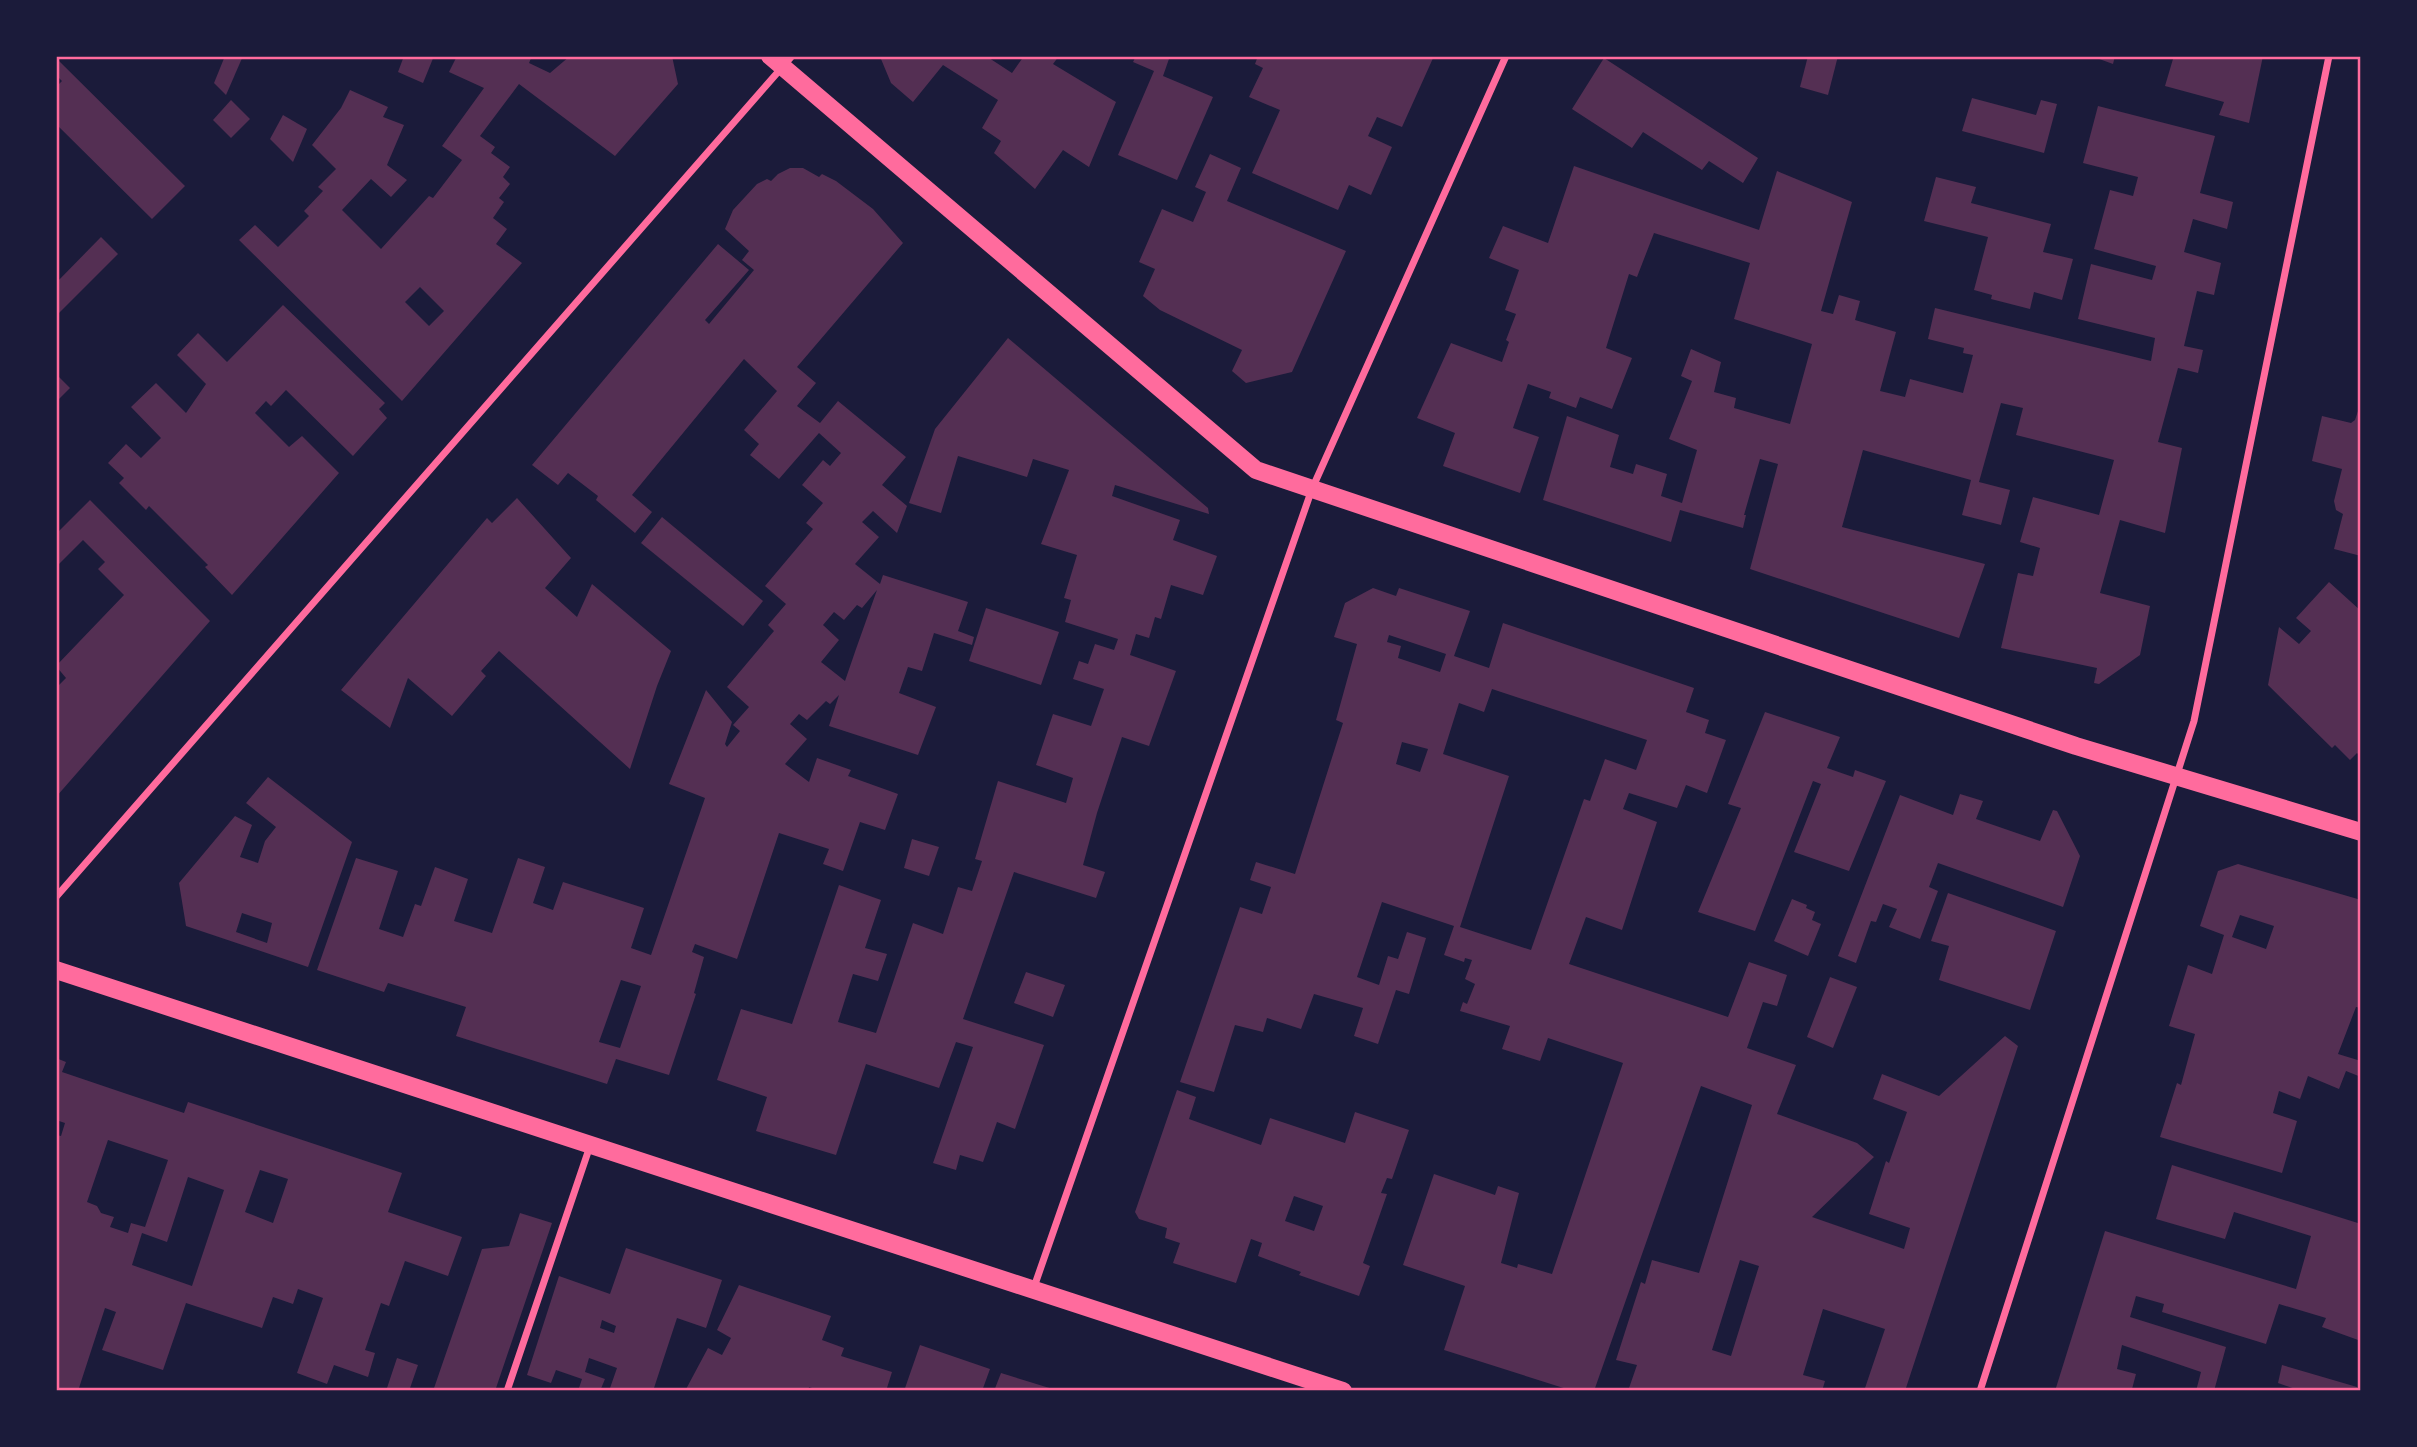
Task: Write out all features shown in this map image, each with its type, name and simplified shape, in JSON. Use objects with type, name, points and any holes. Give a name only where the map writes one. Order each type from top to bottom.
[{"type":"main road","points":[[781,60],[1256,470],[2076,746],[2361,832]]},
{"type":"main road","points":[[56,970],[1343,1391]]},
{"type":"street","points":[[1033,1290],[1312,489],[1506,56]]},
{"type":"street","points":[[1980,1391],[2194,721],[2329,56]]},
{"type":"street","points":[[56,897],[781,60]]},
{"type":"street","points":[[507,1391],[591,1145]]},
{"type":"building","points":[[225,56],[243,56],[226,95],[214,83]]},
{"type":"building","points":[[404,56],[434,56],[423,83],[398,72]]},
{"type":"building","points":[[457,56],[532,56],[529,63],[550,73],[570,56],[672,56],[678,84],[615,156],[519,84],[480,136],[495,147],[491,153],[510,167],[503,177],[510,184],[499,198],[504,202],[493,218],[507,229],[496,244],[522,263],[402,401],[239,240],[255,225],[278,247],[309,216],[304,211],[323,191],[318,187],[336,169],[312,145],[341,108],[350,90],[388,107],[383,117],[404,125],[387,165],[407,180],[391,197],[371,179],[342,210],[381,249],[429,196],[433,198],[462,160],[442,146],[484,88],[449,72]],"holes":[[[420,287],[444,311],[429,326],[405,302]]]},
{"type":"building","points":[[883,56],[986,56],[1012,73],[1024,56],[1059,56],[1053,64],[1116,102],[1089,167],[1063,150],[1035,189],[994,153],[1001,141],[982,128],[998,100],[943,65],[913,102],[891,83],[881,59]]},
{"type":"building","points":[[1136,56],[1170,56],[1163,76],[1213,97],[1177,180],[1118,155],[1154,71],[1133,62]]},
{"type":"building","points":[[1258,56],[1434,56],[1402,127],[1377,117],[1368,136],[1392,147],[1371,195],[1349,185],[1338,210],[1252,173],[1280,110],[1249,97],[1263,68],[1255,64]]},
{"type":"building","points":[[1808,56],[1838,56],[1828,95],[1800,87]]},
{"type":"building","points":[[2091,56],[2115,56],[2113,64]]},
{"type":"building","points":[[2171,56],[2263,56],[2249,123],[2219,115],[2224,102],[2165,86],[2173,59]]},
{"type":"building","points":[[56,58],[185,186],[152,219],[56,124],[56,87],[62,81],[56,75]]},
{"type":"building","points":[[1604,58],[1758,158],[1743,183],[1709,161],[1702,170],[1643,132],[1632,148],[1572,109]]},
{"type":"building","points":[[1972,98],[2036,115],[2041,100],[2057,104],[2044,153],[1962,131]]},
{"type":"building","points":[[231,100],[250,119],[231,138],[213,120]]},
{"type":"building","points":[[2098,106],[2215,136],[2200,193],[2233,202],[2227,229],[2193,219],[2184,252],[2221,263],[2214,295],[2197,291],[2184,346],[2203,350],[2198,373],[2178,368],[2158,442],[2182,448],[2165,533],[2120,520],[2100,593],[2150,606],[2140,655],[2099,684],[2094,683],[2097,668],[2001,648],[2018,573],[2033,576],[2040,548],[2020,542],[2033,497],[2099,515],[2114,460],[2016,435],[2023,408],[2001,403],[1979,482],[2010,490],[2001,525],[1962,515],[1971,480],[1863,450],[1842,527],[1985,564],[1959,638],[1750,569],[1778,464],[1760,459],[1744,515],[1743,528],[1680,510],[1671,542],[1543,500],[1567,416],[1619,435],[1610,467],[1633,474],[1636,464],[1667,474],[1661,496],[1682,503],[1697,450],[1669,439],[1692,381],[1681,376],[1691,349],[1721,362],[1714,392],[1736,398],[1734,408],[1790,424],[1812,344],[1734,319],[1750,263],[1654,233],[1637,277],[1629,274],[1606,348],[1632,358],[1612,409],[1580,397],[1576,408],[1549,398],[1551,392],[1528,384],[1513,428],[1539,437],[1520,493],[1443,466],[1455,433],[1417,418],[1451,343],[1502,362],[1509,342],[1506,340],[1516,314],[1505,310],[1519,270],[1489,258],[1503,226],[1548,243],[1574,166],[1759,230],[1777,171],[1852,202],[1821,311],[1833,314],[1839,295],[1860,301],[1855,320],[1896,332],[1880,391],[1905,397],[1910,379],[1963,393],[1973,355],[1963,353],[1964,348],[1928,339],[1935,308],[2151,361],[2155,338],[2078,319],[2091,264],[2152,280],[2156,266],[2094,249],[2110,190],[2133,196],[2138,177],[2083,163]]},
{"type":"building","points":[[283,115],[307,129],[293,162],[270,139]]},
{"type":"building","points":[[1210,154],[1241,168],[1227,201],[1346,251],[1292,372],[1246,383],[1232,371],[1242,350],[1160,310],[1143,296],[1155,269],[1139,262],[1162,209],[1193,222],[1206,192],[1195,187]]},
{"type":"building","points":[[790,168],[803,168],[819,177],[822,174],[836,181],[873,209],[903,243],[797,367],[816,383],[797,406],[820,423],[838,401],[906,457],[882,485],[907,506],[897,533],[873,511],[862,522],[879,537],[855,564],[880,584],[883,575],[968,602],[958,631],[974,637],[972,645],[934,633],[922,671],[908,667],[899,693],[936,707],[918,755],[829,726],[839,695],[830,704],[826,701],[807,720],[799,714],[790,724],[807,739],[785,764],[809,782],[817,758],[851,770],[848,776],[898,794],[885,830],[860,822],[843,871],[823,864],[829,849],[779,833],[737,959],[695,944],[692,952],[704,957],[694,993],[696,994],[669,1075],[616,1059],[607,1084],[456,1036],[466,1007],[388,983],[384,992],[317,970],[356,858],[398,871],[379,929],[403,937],[415,904],[421,906],[435,867],[468,879],[454,921],[492,933],[518,858],[545,867],[533,903],[553,910],[563,882],[644,908],[631,948],[651,955],[705,798],[669,784],[706,690],[732,722],[725,744],[727,747],[740,731],[733,725],[749,707],[727,687],[774,631],[768,625],[786,604],[765,586],[813,529],[806,523],[823,503],[802,485],[823,460],[830,466],[841,453],[819,433],[779,479],[750,455],[759,444],[744,430],[777,391],[744,359],[632,495],[652,512],[635,533],[596,500],[598,496],[568,473],[558,485],[532,465],[718,244],[749,270],[705,320],[709,324],[754,270],[742,260],[749,251],[725,229],[733,210],[757,184],[767,179],[771,181]],"holes":[[[877,590],[856,649],[845,681],[821,662],[839,640],[823,625],[834,612],[844,620],[857,605],[862,608]],[[621,980],[641,986],[620,1048],[599,1042]]]},
{"type":"building","points":[[1936,177],[1976,187],[1971,203],[2051,224],[2043,252],[2073,259],[2062,300],[2034,292],[2030,309],[1991,299],[1992,295],[1974,290],[1988,237],[1924,221]]},
{"type":"building","points":[[101,237],[118,254],[56,316],[56,283]]},
{"type":"building","points":[[283,305],[385,403],[379,409],[387,418],[353,456],[286,390],[271,406],[266,401],[255,413],[289,447],[302,436],[339,473],[232,595],[205,567],[208,565],[149,506],[146,510],[119,483],[124,478],[108,463],[126,444],[141,458],[161,438],[131,407],[156,383],[186,413],[206,384],[177,355],[198,333],[227,362]]},
{"type":"building","points":[[1008,338],[1208,508],[1209,514],[1115,485],[1112,496],[1180,520],[1173,540],[1217,556],[1203,595],[1171,585],[1161,619],[1155,617],[1149,638],[1136,634],[1130,655],[1176,671],[1149,746],[1122,737],[1083,865],[1105,872],[1096,898],[1014,872],[963,1019],[1044,1045],[1015,1129],[997,1122],[983,1162],[960,1155],[956,1170],[933,1163],[973,1047],[956,1042],[939,1088],[866,1064],[836,1155],[756,1131],[767,1097],[717,1080],[741,1009],[792,1024],[839,885],[881,900],[865,948],[887,954],[878,981],[853,974],[838,1022],[876,1033],[913,923],[943,934],[958,887],[972,891],[982,861],[975,859],[998,781],[1066,803],[1073,778],[1036,765],[1053,714],[1091,726],[1104,689],[1073,679],[1079,661],[1088,664],[1095,644],[1114,650],[1118,639],[1065,622],[1071,600],[1064,598],[1077,555],[1041,544],[1069,470],[1033,459],[1027,477],[958,456],[941,513],[909,503],[935,429]]},
{"type":"building","points":[[56,374],[70,388],[56,402]]},
{"type":"building","points":[[2361,402],[2361,556],[2334,549],[2343,514],[2336,510],[2334,501],[2342,469],[2312,461],[2322,416],[2351,423],[2355,420]]},
{"type":"building","points":[[517,498],[571,558],[545,588],[577,617],[592,584],[671,651],[630,769],[499,651],[481,671],[486,676],[452,716],[408,678],[390,728],[341,690],[487,518],[492,523]]},
{"type":"building","points":[[90,500],[210,621],[56,797],[56,688],[66,678],[56,666],[124,595],[98,569],[105,562],[83,540],[56,567],[56,534]]},
{"type":"building","points":[[662,517],[763,601],[743,626],[641,543]]},
{"type":"building","points":[[2329,582],[2361,611],[2361,757],[2357,753],[2350,760],[2335,745],[2332,748],[2268,685],[2279,627],[2299,644],[2311,631],[2296,618]]},
{"type":"building","points":[[1373,588],[1396,596],[1399,588],[1470,611],[1454,656],[1489,668],[1503,623],[1694,688],[1686,712],[1709,720],[1705,733],[1726,740],[1707,793],[1686,785],[1677,808],[1629,793],[1623,809],[1657,822],[1622,930],[1586,917],[1569,964],[1728,1017],[1749,962],[1787,975],[1777,1006],[1763,1002],[1747,1048],[1796,1065],[1777,1114],[1857,1143],[1874,1157],[1812,1217],[1904,1249],[1910,1228],[1869,1214],[1886,1161],[1889,1163],[1907,1112],[1873,1099],[1882,1074],[1939,1096],[2005,1036],[2018,1046],[1905,1391],[1864,1391],[1885,1329],[1823,1309],[1803,1375],[1825,1381],[1822,1391],[1628,1391],[1637,1365],[1616,1360],[1641,1282],[1645,1284],[1652,1260],[1699,1273],[1752,1105],[1701,1086],[1594,1391],[1573,1391],[1444,1350],[1465,1286],[1403,1265],[1434,1174],[1495,1195],[1498,1186],[1519,1193],[1501,1263],[1517,1268],[1518,1264],[1552,1274],[1623,1063],[1548,1038],[1540,1061],[1502,1049],[1510,1026],[1460,1011],[1463,1002],[1467,1004],[1475,984],[1465,979],[1472,960],[1465,958],[1464,962],[1444,955],[1454,926],[1382,902],[1357,977],[1379,985],[1388,956],[1398,959],[1407,932],[1426,938],[1409,994],[1396,990],[1378,1044],[1354,1036],[1363,1008],[1314,994],[1301,1029],[1267,1018],[1263,1032],[1235,1025],[1214,1092],[1180,1082],[1240,907],[1262,914],[1271,887],[1250,880],[1256,862],[1295,874],[1343,723],[1336,720],[1357,644],[1334,637],[1345,603]],"holes":[[[1389,635],[1446,654],[1440,672],[1398,658],[1401,646],[1387,642]],[[1492,689],[1647,740],[1636,770],[1605,759],[1590,801],[1584,799],[1531,950],[1460,927],[1509,776],[1443,754],[1459,703],[1484,712]],[[1402,742],[1428,749],[1420,772],[1396,764]],[[1740,1260],[1759,1266],[1731,1356],[1712,1350]]]},
{"type":"building","points":[[986,608],[1059,632],[1041,685],[969,661]]},
{"type":"building","points":[[1765,712],[1840,737],[1827,768],[1853,777],[1855,770],[1886,781],[1849,871],[1794,852],[1821,784],[1813,781],[1755,931],[1698,912],[1741,808],[1728,804]]},
{"type":"building","points":[[268,777],[352,842],[308,967],[186,926],[179,883],[235,816],[252,825],[240,857],[258,863],[265,841],[276,827],[246,803]],"holes":[[[242,913],[272,923],[267,943],[236,932]]]},
{"type":"building","points":[[1960,794],[1983,801],[1976,819],[2040,841],[2053,810],[2057,811],[2080,856],[2063,907],[1938,863],[1929,887],[1938,891],[1920,939],[1889,927],[1897,909],[1883,904],[1876,922],[1871,921],[1856,963],[1838,956],[1900,795],[1953,815]]},
{"type":"building","points":[[912,839],[939,847],[929,876],[904,868]]},
{"type":"building","points":[[2238,864],[2361,900],[2361,1008],[2356,1007],[2338,1054],[2361,1061],[2361,1077],[2346,1071],[2339,1089],[2308,1076],[2300,1099],[2279,1091],[2273,1113],[2297,1121],[2282,1173],[2160,1137],[2177,1083],[2181,1085],[2195,1034],[2169,1026],[2188,965],[2212,974],[2224,935],[2200,926],[2218,871]],"holes":[[[2240,915],[2274,926],[2266,949],[2232,937]]]},
{"type":"building","points":[[1948,893],[2056,931],[2030,1010],[1939,980],[1949,946],[1931,941]]},
{"type":"building","points":[[1792,899],[1807,905],[1806,908],[1815,912],[1812,920],[1821,924],[1808,956],[1774,941]]},
{"type":"building","points":[[1026,972],[1065,985],[1053,1017],[1014,1003]]},
{"type":"building","points":[[1830,977],[1857,987],[1833,1048],[1807,1037]]},
{"type":"building","points":[[56,1058],[66,1062],[62,1072],[184,1113],[188,1102],[402,1173],[388,1212],[462,1237],[448,1276],[405,1261],[389,1306],[381,1303],[365,1350],[375,1353],[368,1377],[334,1365],[327,1384],[297,1373],[323,1298],[298,1289],[293,1304],[273,1297],[262,1328],[186,1303],[163,1370],[102,1350],[116,1312],[105,1308],[78,1391],[56,1391],[56,1135],[61,1136],[65,1123],[56,1120]],"holes":[[[108,1140],[168,1160],[145,1227],[131,1223],[128,1233],[110,1227],[114,1217],[101,1213],[97,1206],[87,1202]],[[260,1170],[288,1179],[273,1223],[245,1212]],[[188,1177],[224,1190],[192,1286],[132,1265],[142,1233],[167,1242]]]},
{"type":"building","points":[[1177,1090],[1196,1097],[1189,1119],[1261,1145],[1270,1118],[1345,1143],[1355,1112],[1409,1130],[1392,1179],[1387,1178],[1381,1193],[1387,1194],[1363,1263],[1370,1266],[1359,1296],[1299,1275],[1301,1272],[1258,1256],[1262,1243],[1251,1239],[1236,1283],[1173,1263],[1180,1243],[1165,1238],[1167,1228],[1139,1219],[1135,1212]],"holes":[[[1294,1196],[1323,1206],[1314,1231],[1285,1221]]]},
{"type":"building","points":[[2172,1165],[2361,1224],[2361,1341],[2322,1327],[2326,1318],[2279,1304],[2266,1344],[2162,1312],[2164,1304],[2136,1296],[2130,1317],[2226,1347],[2214,1391],[2196,1391],[2201,1372],[2122,1345],[2117,1369],[2136,1374],[2132,1389],[2137,1391],[2055,1391],[2105,1231],[2296,1289],[2311,1236],[2234,1212],[2225,1239],[2156,1219]]},
{"type":"building","points":[[520,1213],[552,1223],[495,1391],[433,1391],[482,1249],[509,1246]]},
{"type":"building","points":[[626,1248],[722,1280],[706,1328],[677,1318],[653,1391],[609,1391],[617,1368],[589,1358],[585,1372],[605,1379],[600,1391],[578,1391],[582,1379],[556,1370],[551,1383],[527,1375],[559,1276],[610,1294]],"holes":[[[602,1320],[616,1326],[614,1333],[600,1328]]]},
{"type":"building","points":[[739,1285],[831,1316],[822,1340],[844,1348],[841,1356],[892,1372],[886,1391],[821,1391],[809,1387],[808,1391],[685,1391],[708,1348],[722,1355],[731,1338],[717,1330]]},
{"type":"building","points":[[920,1345],[990,1369],[982,1391],[904,1391]]},
{"type":"building","points":[[397,1358],[418,1365],[409,1391],[386,1391]]},
{"type":"building","points":[[2282,1365],[2357,1387],[2356,1391],[2301,1391],[2278,1383]]},
{"type":"building","points":[[1001,1373],[1056,1390],[1056,1391],[994,1391]]}]
